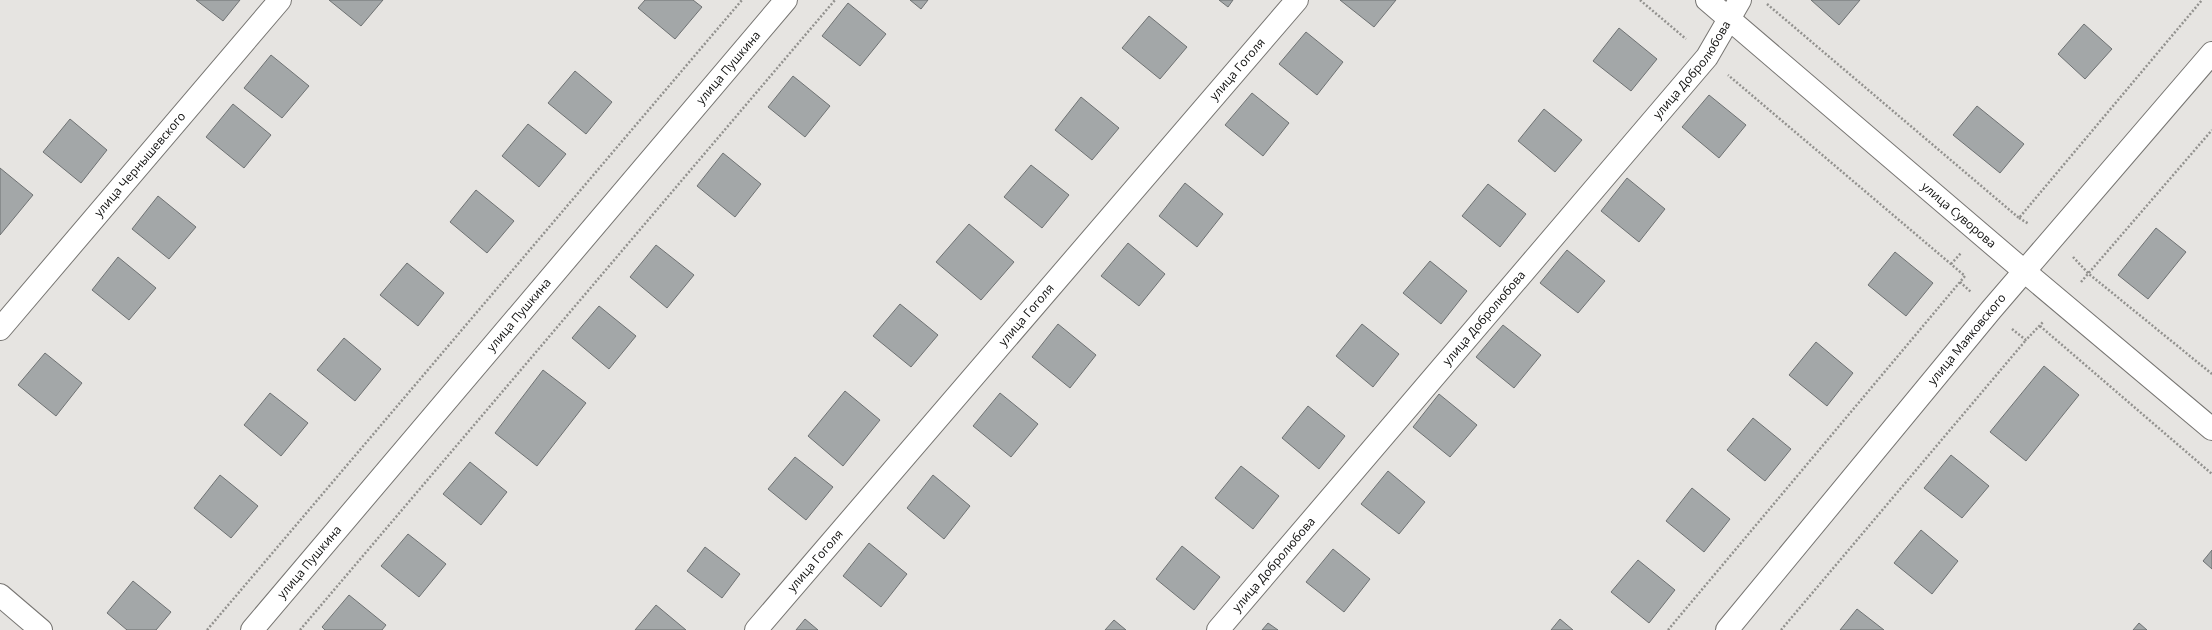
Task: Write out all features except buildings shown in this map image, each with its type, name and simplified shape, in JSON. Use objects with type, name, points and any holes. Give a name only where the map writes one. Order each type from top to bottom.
[{"type":"street","name":"улица Чернышевского","points":[[0,330],[280,0]]},
{"type":"street","name":"улица Пушкина","points":[[252,630],[786,0]]},
{"type":"street","name":"улица Гоголя","points":[[756,630],[1297,0]]},
{"type":"street","name":"улица Суворова","points":[[1707,0],[2024,271],[2212,429]]},
{"type":"street","name":"улица Добролюбова","points":[[1218,630],[1707,57],[1740,0]]},
{"type":"street","name":"улица Маяковского","points":[[1727,630],[1991,310],[2212,53]]},
{"type":"street","points":[[0,594],[41,630]]},
{"type":"path","points":[[207,630],[742,0]]},
{"type":"path","points":[[300,630],[836,0]]},
{"type":"path","points":[[1640,0],[1965,276],[1668,630]]},
{"type":"path","points":[[1762,0],[2019,218],[2053,238],[2089,274],[2212,374]]},
{"type":"path","points":[[2019,218],[2202,0]]},
{"type":"path","points":[[1780,630],[2026,340],[2089,274],[2212,130]]},
{"type":"path","points":[[1960,282],[2026,340]]},
{"type":"path","points":[[2040,326],[2212,474]]}]
